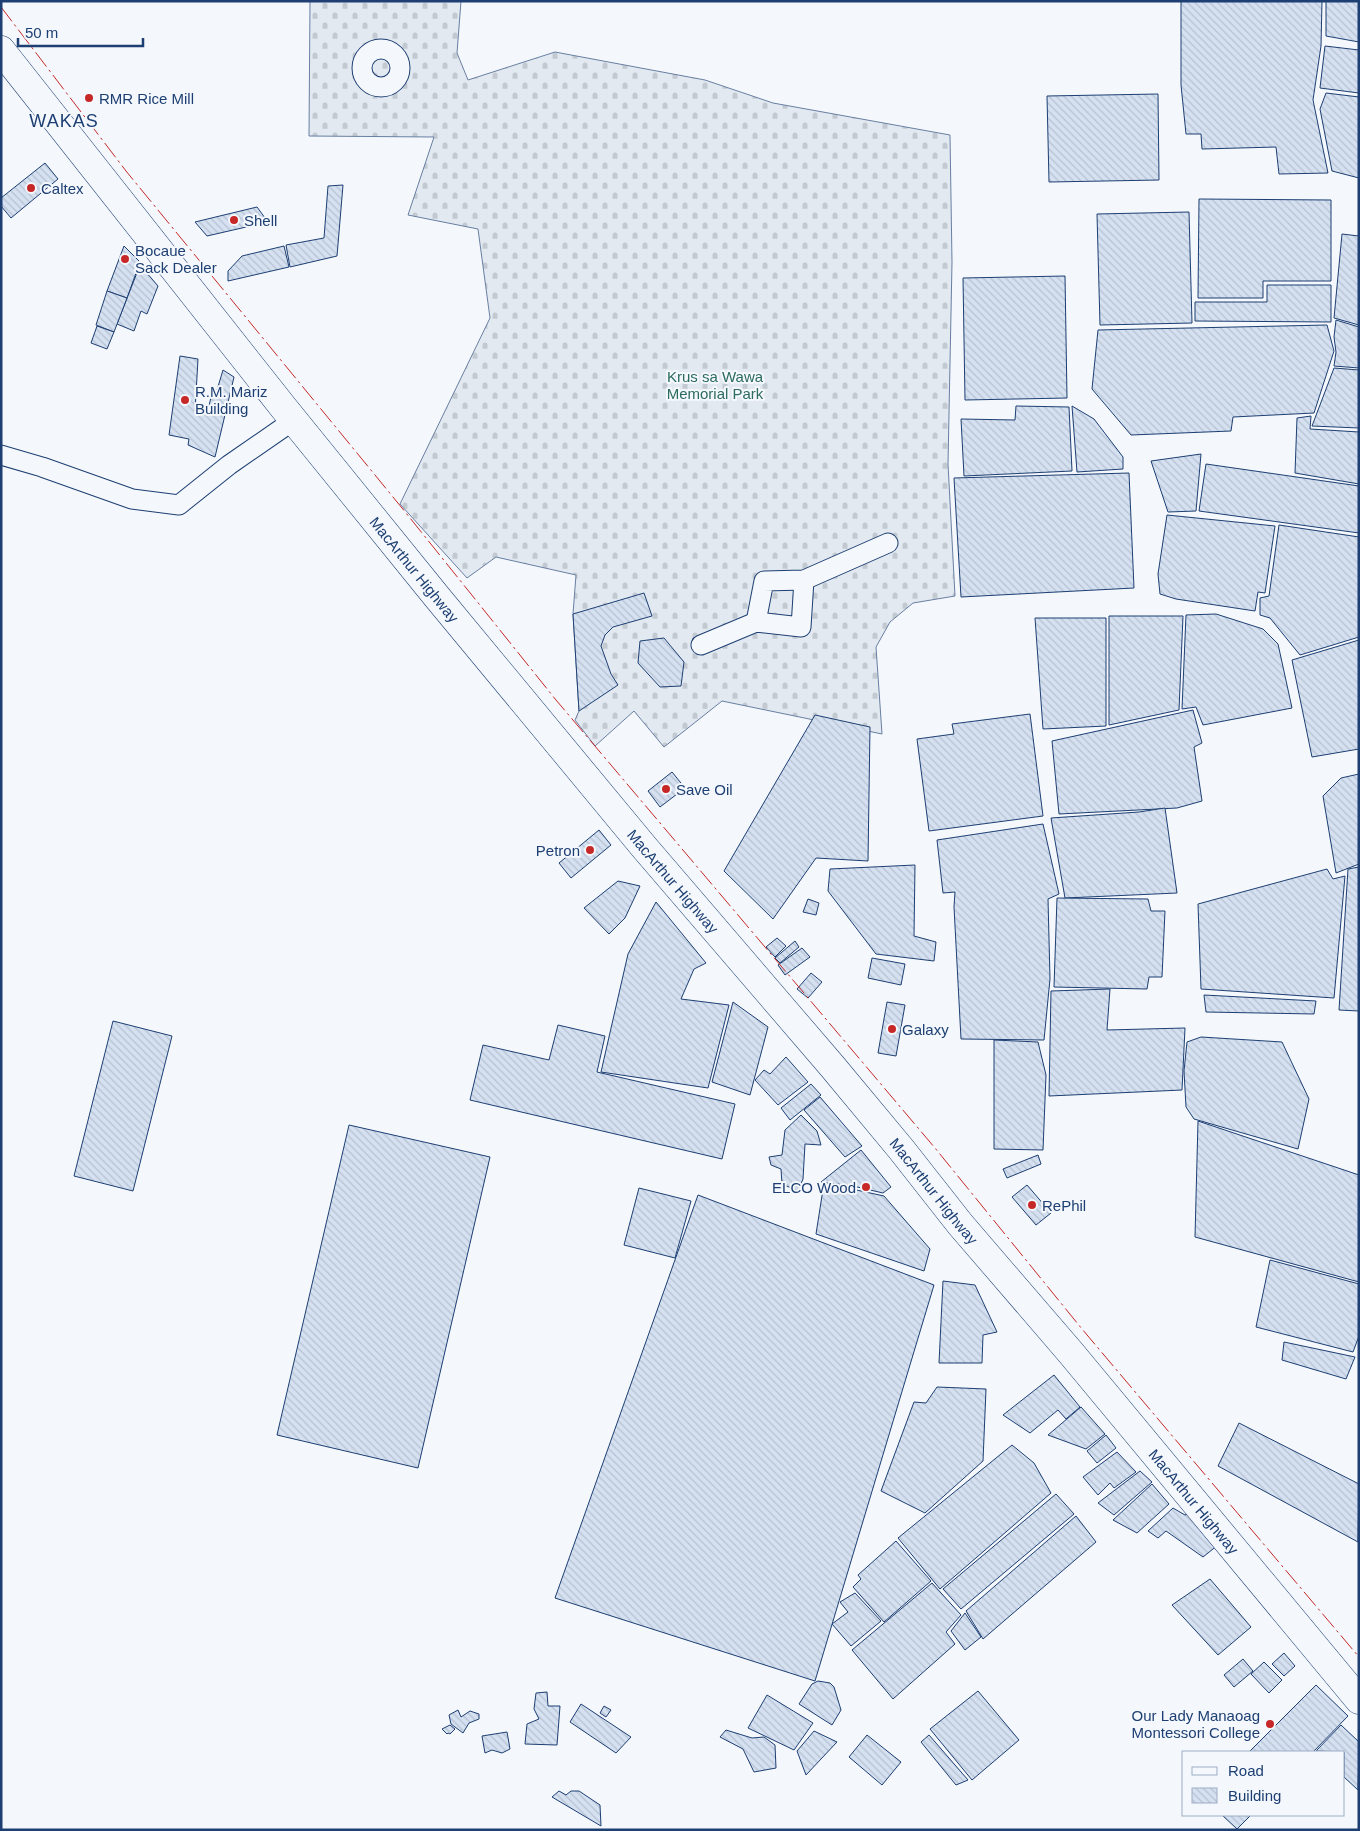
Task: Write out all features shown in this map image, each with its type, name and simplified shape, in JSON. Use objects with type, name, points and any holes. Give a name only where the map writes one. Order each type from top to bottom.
[{"type":"highway","name":"MacArthur Highway","points":[[1,50],[294,420],[598,792],[838,1073],[960,1224],[1071,1353],[1359,1700]]},
{"type":"street","points":[[1,455],[42,467],[132,499],[179,505],[229,465],[294,420]]},
{"type":"street","points":[[756,622],[764,581],[804,580],[888,543]]},
{"type":"street","points":[[701,645],[756,622],[801,626],[804,580]]},
{"type":"green space","name":"Krus sa Wawa Memorial Park","points":[[310,1],[461,1],[457,53],[468,80],[555,52],[705,80],[773,103],[950,135],[952,262],[948,464],[955,596],[913,603],[890,622],[876,647],[882,734],[722,701],[664,747],[634,711],[595,746],[575,720],[579,711],[573,614],[576,575],[496,557],[467,578],[400,504],[490,318],[478,229],[408,215],[434,137],[309,136]]},
{"type":"building","points":[[1181,1],[1322,1],[1321,46],[1313,100],[1328,173],[1279,174],[1276,147],[1202,149],[1201,134],[1186,134],[1181,85]]},
{"type":"building","points":[[1326,1],[1359,1],[1359,42],[1326,36]]},
{"type":"building","points":[[1325,46],[1359,50],[1359,93],[1320,88]]},
{"type":"building","points":[[1326,93],[1359,97],[1359,178],[1332,171],[1320,109]]},
{"type":"building","points":[[1158,94],[1159,180],[1049,182],[1047,96]]},
{"type":"building","name":"Caltex","points":[[45,163],[58,179],[11,218],[1,206],[1,198]]},
{"type":"building","points":[[343,185],[337,256],[290,267],[286,245],[324,238],[328,186]]},
{"type":"building","points":[[1199,199],[1331,200],[1331,281],[1263,281],[1263,298],[1198,298]]},
{"type":"building","name":"Shell","points":[[257,207],[268,222],[207,236],[195,222]]},
{"type":"building","points":[[1189,212],[1192,323],[1100,325],[1097,214]]},
{"type":"building","points":[[1342,234],[1359,236],[1359,325],[1334,318]]},
{"type":"building","points":[[124,246],[140,262],[127,298],[107,291]]},
{"type":"building","points":[[284,246],[289,267],[228,281],[228,271],[242,256]]},
{"type":"building","points":[[140,265],[158,286],[147,314],[141,311],[134,331],[117,324]]},
{"type":"building","points":[[1065,276],[1067,398],[965,400],[963,278]]},
{"type":"building","points":[[1267,285],[1331,285],[1331,322],[1195,321],[1195,302],[1267,302]]},
{"type":"building","points":[[107,291],[127,298],[114,332],[96,325]]},
{"type":"building","points":[[1336,320],[1359,327],[1359,368],[1334,366]]},
{"type":"building","points":[[1327,325],[1334,351],[1314,413],[1233,417],[1231,431],[1131,435],[1092,389],[1098,330]]},
{"type":"building","points":[[97,326],[114,332],[107,349],[91,343]]},
{"type":"building","name":"R.M. Mariz Building","points":[[180,356],[198,359],[195,411],[207,414],[213,389],[217,390],[223,370],[234,377],[215,457],[188,445],[189,439],[169,435]]},
{"type":"building","points":[[1334,368],[1359,370],[1359,428],[1312,426]]},
{"type":"building","points":[[1016,406],[1069,407],[1072,471],[964,476],[961,419],[1015,420]]},
{"type":"building","points":[[1072,406],[1094,419],[1123,457],[1123,469],[1077,472]]},
{"type":"building","points":[[1311,416],[1310,429],[1359,432],[1359,484],[1295,473],[1297,418]]},
{"type":"building","points":[[1201,454],[1196,511],[1168,512],[1151,461]]},
{"type":"building","points":[[1206,464],[1359,486],[1359,533],[1199,511]]},
{"type":"building","points":[[1129,473],[1134,588],[961,597],[954,478]]},
{"type":"building","points":[[1167,515],[1275,526],[1265,593],[1258,592],[1255,611],[1176,599],[1160,594],[1158,574]]},
{"type":"building","points":[[1279,525],[1359,537],[1359,637],[1300,655],[1270,618],[1260,615],[1260,598],[1269,596]]},
{"type":"building","points":[[644,593],[652,616],[613,627],[605,635],[601,646],[611,674],[618,685],[579,711],[573,614]]},
{"type":"building","points":[[1216,614],[1263,629],[1278,644],[1292,708],[1203,725],[1196,707],[1182,709],[1186,615]]},
{"type":"building","points":[[1109,616],[1183,616],[1179,710],[1109,725]]},
{"type":"building","points":[[1035,618],[1106,618],[1106,726],[1043,729]]},
{"type":"building","points":[[664,638],[684,662],[681,686],[660,687],[638,663],[640,641]]},
{"type":"building","points":[[1359,640],[1359,749],[1312,757],[1292,660]]},
{"type":"building","points":[[1193,710],[1202,743],[1194,747],[1202,801],[1177,808],[1059,814],[1052,741]]},
{"type":"building","points":[[1030,714],[1043,816],[929,831],[917,739],[954,734],[952,724]]},
{"type":"building","points":[[815,715],[870,727],[868,861],[816,858],[773,919],[724,871]]},
{"type":"building","name":"Save Oil","points":[[672,772],[685,788],[660,807],[648,791]]},
{"type":"building","points":[[1359,774],[1359,864],[1336,873],[1323,796],[1341,778]]},
{"type":"building","points":[[1165,808],[1177,893],[1065,898],[1051,818],[1139,812]]},
{"type":"building","points":[[1043,824],[1059,894],[1048,899],[1050,979],[1044,1040],[961,1039],[954,907],[955,892],[943,893],[937,840]]},
{"type":"building","name":"Petron","points":[[599,830],[611,845],[571,878],[559,863]]},
{"type":"building","points":[[915,865],[914,936],[936,942],[934,961],[876,954],[828,891],[830,869]]},
{"type":"building","points":[[1359,867],[1359,1011],[1339,1010],[1348,869]]},
{"type":"building","points":[[1327,869],[1333,879],[1345,876],[1334,998],[1201,989],[1198,904]]},
{"type":"building","points":[[618,881],[640,886],[625,918],[609,934],[584,908]]},
{"type":"building","points":[[1057,898],[1148,899],[1151,911],[1165,911],[1162,977],[1149,977],[1147,989],[1054,987]]},
{"type":"building","points":[[808,899],[819,903],[816,915],[803,912]]},
{"type":"building","points":[[656,902],[706,963],[694,969],[681,999],[729,1005],[708,1088],[601,1072],[628,954]]},
{"type":"building","points":[[777,938],[786,946],[775,957],[766,947]]},
{"type":"building","points":[[795,941],[799,947],[780,963],[775,958]]},
{"type":"building","points":[[802,948],[810,957],[785,975],[778,965]]},
{"type":"building","points":[[872,958],[905,964],[901,985],[868,978]]},
{"type":"building","points":[[811,973],[822,982],[808,998],[797,989]]},
{"type":"building","points":[[1110,989],[1107,1030],[1185,1028],[1182,1090],[1049,1096],[1051,991]]},
{"type":"building","points":[[1204,995],[1316,1001],[1314,1014],[1206,1012]]},
{"type":"building","points":[[733,1002],[768,1027],[750,1095],[712,1082]]},
{"type":"building","name":"Galaxy","points":[[887,1002],[905,1005],[896,1056],[878,1053]]},
{"type":"building","points":[[113,1021],[172,1036],[133,1191],[74,1176]]},
{"type":"building","points":[[558,1025],[605,1036],[597,1072],[735,1104],[722,1159],[470,1100],[483,1045],[549,1060]]},
{"type":"building","points":[[1201,1037],[1282,1042],[1309,1099],[1298,1149],[1194,1119],[1186,1107],[1184,1071],[1187,1042]]},
{"type":"building","points":[[994,1040],[1038,1042],[1046,1075],[1043,1150],[994,1149]]},
{"type":"building","points":[[786,1057],[808,1082],[778,1105],[755,1080],[764,1070],[770,1074]]},
{"type":"building","points":[[811,1084],[821,1095],[790,1120],[781,1108]]},
{"type":"building","points":[[820,1097],[862,1146],[845,1157],[804,1110]]},
{"type":"building","points":[[801,1115],[817,1131],[821,1145],[805,1144],[803,1179],[798,1191],[782,1184],[781,1169],[771,1165],[769,1157],[782,1155],[785,1130]]},
{"type":"building","points":[[1198,1121],[1359,1175],[1359,1282],[1195,1237]]},
{"type":"building","points":[[349,1125],[490,1157],[418,1468],[277,1435]]},
{"type":"building","points":[[861,1150],[891,1187],[883,1193],[853,1186],[821,1182]]},
{"type":"building","points":[[1038,1155],[1041,1164],[1007,1178],[1003,1169]]},
{"type":"building","points":[[824,1183],[884,1196],[930,1249],[924,1271],[816,1234]]},
{"type":"building","name":"RePhil","points":[[1027,1185],[1051,1213],[1036,1225],[1012,1197]]},
{"type":"building","points":[[639,1188],[691,1201],[675,1258],[624,1245]]},
{"type":"building","points":[[698,1195],[934,1285],[815,1681],[555,1598]]},
{"type":"building","points":[[1270,1260],[1359,1284],[1359,1336],[1353,1352],[1256,1327]]},
{"type":"building","points":[[943,1281],[975,1285],[997,1332],[983,1335],[982,1363],[939,1363]]},
{"type":"building","points":[[1284,1342],[1355,1357],[1346,1379],[1282,1360]]},
{"type":"building","points":[[1054,1375],[1080,1407],[1066,1419],[1058,1410],[1030,1433],[1003,1415]]},
{"type":"building","points":[[937,1387],[986,1389],[983,1461],[925,1513],[881,1491],[914,1402],[926,1403]]},
{"type":"building","points":[[1081,1407],[1105,1434],[1086,1449],[1048,1435]]},
{"type":"building","points":[[1239,1423],[1359,1484],[1358,1542],[1218,1466]]},
{"type":"building","points":[[1106,1435],[1116,1448],[1097,1463],[1087,1451]]},
{"type":"building","points":[[1012,1445],[1034,1463],[1051,1493],[940,1589],[898,1538]]},
{"type":"building","points":[[1117,1452],[1136,1472],[1114,1488],[1110,1483],[1098,1495],[1083,1477]]},
{"type":"building","points":[[1140,1471],[1152,1482],[1114,1515],[1098,1503]]},
{"type":"building","points":[[1152,1484],[1169,1504],[1137,1533],[1113,1520]]},
{"type":"building","points":[[1056,1494],[1074,1514],[961,1609],[943,1589]]},
{"type":"building","points":[[1173,1508],[1185,1515],[1192,1512],[1218,1545],[1203,1557],[1166,1531],[1158,1538],[1148,1531]]},
{"type":"building","points":[[1076,1516],[1096,1542],[983,1639],[966,1611]]},
{"type":"building","points":[[896,1541],[931,1581],[884,1622],[853,1587],[861,1579],[858,1575]]},
{"type":"building","points":[[1210,1579],[1251,1627],[1218,1655],[1172,1605]]},
{"type":"building","points":[[932,1583],[961,1615],[946,1632],[955,1644],[893,1699],[852,1650]]},
{"type":"building","points":[[855,1593],[881,1621],[851,1646],[832,1624],[848,1612],[840,1602]]},
{"type":"building","points":[[965,1613],[981,1637],[965,1650],[951,1631]]},
{"type":"building","points":[[1284,1653],[1295,1666],[1284,1676],[1272,1664]]},
{"type":"building","points":[[1243,1659],[1253,1671],[1234,1687],[1224,1675]]},
{"type":"building","points":[[1264,1662],[1282,1680],[1269,1693],[1251,1674]]},
{"type":"building","points":[[818,1681],[830,1683],[834,1687],[841,1710],[832,1725],[799,1704],[812,1684]]},
{"type":"building","points":[[1316,1685],[1348,1716],[1314,1751],[1250,1751]]},
{"type":"building","points":[[978,1691],[1019,1740],[972,1780],[930,1729]]},
{"type":"building","points":[[547,1692],[548,1706],[560,1706],[557,1745],[525,1744],[527,1724],[539,1719],[534,1709],[536,1693]]},
{"type":"building","points":[[767,1695],[813,1723],[794,1750],[748,1728]]},
{"type":"building","points":[[581,1704],[631,1737],[616,1753],[570,1722]]},
{"type":"building","points":[[604,1706],[611,1710],[606,1717],[600,1713]]},
{"type":"building","points":[[458,1710],[461,1717],[470,1711],[479,1714],[479,1719],[469,1723],[463,1733],[451,1724],[449,1715]]},
{"type":"building","points":[[450,1725],[455,1729],[450,1734],[447,1734],[442,1729]]},
{"type":"building","points":[[1341,1725],[1359,1742],[1358,1790],[1345,1778],[1345,1751],[1316,1751]]},
{"type":"building","points":[[726,1730],[752,1738],[764,1737],[775,1745],[776,1768],[754,1772],[743,1749],[720,1737]]},
{"type":"building","points":[[814,1731],[837,1742],[806,1775],[797,1751]]},
{"type":"building","points":[[507,1732],[510,1749],[502,1753],[492,1750],[485,1753],[482,1736]]},
{"type":"building","points":[[867,1735],[901,1762],[882,1785],[849,1757]]},
{"type":"building","points":[[929,1735],[968,1780],[956,1785],[921,1742]]},
{"type":"building","points":[[559,1791],[566,1795],[571,1791],[579,1791],[600,1805],[601,1826],[552,1797]]},
{"type":"building","points":[[1223,1816],[1250,1816],[1237,1829]]},
{"type":"power","points":[[1,7],[126,171],[402,508],[556,700],[935,1148],[1082,1329],[1359,1657]]},
{"type":"place","name":"RMR Rice Mill","points":[[89,98]]},
{"type":"place","name":"Caltex","points":[[31,188]]},
{"type":"place","name":"Shell","points":[[234,220]]},
{"type":"place","name":"Bocaue Sack Dealer","points":[[125,259]]},
{"type":"place","name":"R.M. Mariz Building","points":[[185,400]]},
{"type":"place","name":"Save Oil","points":[[666,789]]},
{"type":"place","name":"Petron","points":[[590,850]]},
{"type":"place","name":"Galaxy","points":[[892,1029]]},
{"type":"place","name":"ELCO Wood","points":[[866,1187]]},
{"type":"place","name":"RePhil","points":[[1032,1205]]},
{"type":"place","name":"Our Lady Manaoag Montessori College","points":[[1270,1724]]},
{"type":"district","name":"WAKAS","points":[[64,121]]}]
